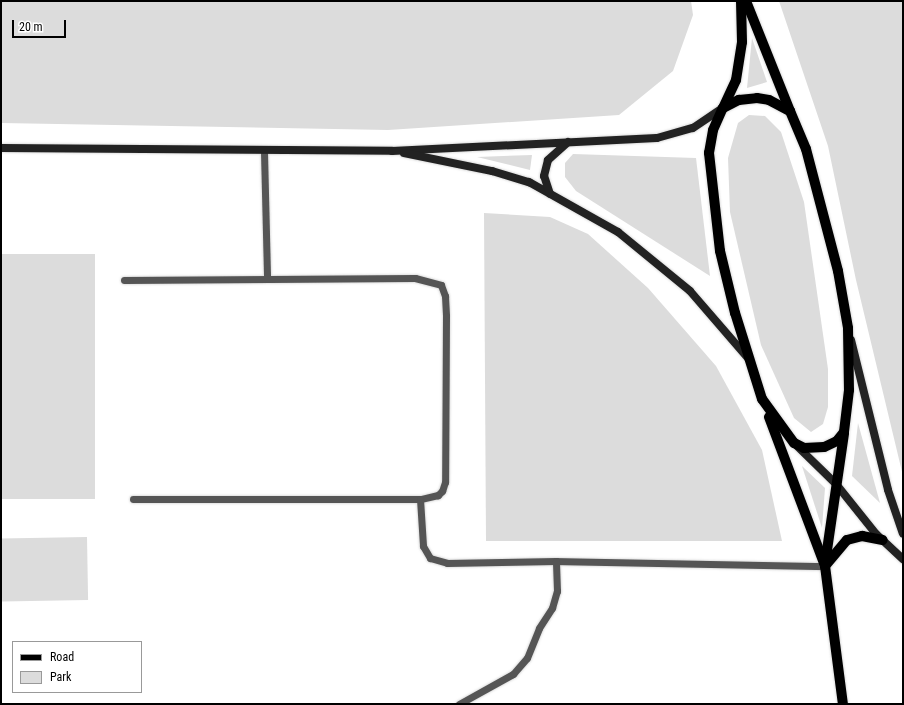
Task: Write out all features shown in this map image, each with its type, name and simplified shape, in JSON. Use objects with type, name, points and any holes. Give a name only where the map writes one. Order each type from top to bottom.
[{"type":"main road","points":[[741,1],[742,42],[736,80],[713,130],[709,153],[711,188],[720,252],[748,358],[825,566],[843,704]]},
{"type":"main road","points":[[746,1],[806,149],[838,271],[848,328],[888,490],[903,534]]},
{"type":"main road","points":[[1,148],[264,152],[392,151],[657,138],[693,128],[723,108],[739,100],[757,98],[770,100],[790,111]]},
{"type":"main road","points":[[550,194],[544,176],[548,160],[568,142]]},
{"type":"main road","points":[[392,151],[492,170],[529,182],[618,232],[690,291],[748,358]]},
{"type":"main road","points":[[825,566],[849,390],[848,328]]},
{"type":"main road","points":[[762,399],[794,443],[836,484],[883,540],[903,559]]},
{"type":"main road","points":[[794,443],[804,448],[824,447],[837,441],[844,432]]},
{"type":"main road","points":[[825,566],[847,540],[862,536],[883,540]]},
{"type":"lane","points":[[264,152],[267,277]]},
{"type":"lane","points":[[124,280],[267,277],[415,278],[440,285],[444,296],[446,316],[444,482],[442,491],[438,495],[420,499],[133,499]]},
{"type":"lane","points":[[420,499],[423,546],[430,558],[447,563],[556,561],[825,566]]},
{"type":"lane","points":[[459,704],[513,674],[526,658],[539,628],[552,608],[557,591],[556,561]]},
{"type":"green space","points":[[1,1],[691,1],[693,15],[673,71],[619,115],[388,130],[1,123]]},
{"type":"green space","points":[[779,1],[903,1],[903,476],[856,280],[828,146]]},
{"type":"green space","points":[[752,38],[767,82],[747,88]]},
{"type":"green space","points":[[749,115],[765,116],[781,132],[804,202],[828,369],[828,407],[823,424],[811,432],[794,418],[761,345],[730,212],[728,158],[738,123]]},
{"type":"green space","points":[[573,154],[696,158],[710,276],[576,191],[565,177],[565,163]]},
{"type":"green space","points":[[532,155],[530,170],[477,157]]},
{"type":"green space","points":[[484,213],[550,217],[588,234],[648,288],[716,366],[762,450],[782,541],[486,541]]},
{"type":"green space","points":[[1,254],[95,254],[95,499],[1,499]]},
{"type":"green space","points":[[858,423],[880,503],[852,476]]},
{"type":"green space","points":[[802,466],[825,488],[822,528]]},
{"type":"green space","points":[[87,537],[88,600],[2,601],[1,539]]}]
